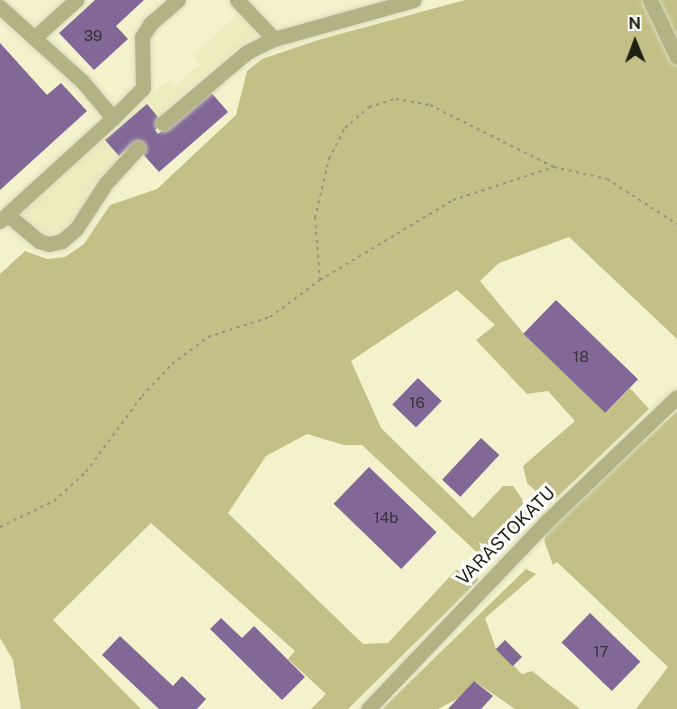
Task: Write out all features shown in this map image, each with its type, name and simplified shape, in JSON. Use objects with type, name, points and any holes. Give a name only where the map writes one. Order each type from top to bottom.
[{"type":"street","points":[[34,38],[76,0]]},
{"type":"street","points":[[138,148],[113,174],[76,230],[62,241],[49,244],[39,241],[4,218],[143,88],[142,38],[150,24],[178,0]]},
{"type":"street","points":[[237,0],[274,39]]},
{"type":"street","points":[[163,123],[239,58],[274,39],[414,0]]},
{"type":"street","points":[[650,0],[677,57]]},
{"type":"street","points":[[0,7],[82,81],[113,117]]},
{"type":"street","name":"VARASTOKATU","points":[[368,709],[545,523],[677,397]]},
{"type":"path","points":[[320,280],[315,218],[329,159],[345,128],[369,107],[396,99],[430,105],[554,167],[607,179],[677,224]]},
{"type":"path","points":[[0,527],[54,501],[86,472],[142,396],[172,364],[208,337],[270,317],[320,280],[453,200],[554,167]]},
{"type":"shaded area","points":[[0,0],[677,0],[677,709],[0,709]]},
{"type":"shaded area","points":[[465,0],[677,0],[677,339],[569,237],[499,263],[480,281],[524,334],[606,413],[630,388],[649,409],[550,504],[527,483],[523,466],[575,421],[548,391],[527,394],[476,340],[495,325],[457,290],[351,361],[381,428],[473,518],[503,486],[513,486],[523,500],[527,521],[483,558],[362,445],[344,445],[307,434],[266,456],[228,513],[363,644],[388,643],[456,570],[470,571],[479,580],[348,709],[311,709],[326,694],[288,659],[295,651],[151,523],[53,620],[141,709],[21,709],[13,660],[0,638],[0,274],[25,251],[47,259],[65,257],[84,244],[110,205],[157,189],[236,115],[247,71],[262,59],[318,40]]},
{"type":"shaded area","points":[[240,13],[258,32],[164,110],[164,116],[159,119],[147,104],[105,140],[119,156],[65,228],[49,235],[25,221],[21,212],[27,205],[169,80],[175,86],[200,64],[193,55]]},
{"type":"shaded area","points":[[677,411],[677,709],[636,709],[668,667],[557,562],[553,565],[544,540],[548,529]]},
{"type":"shaded area","points":[[526,569],[536,574],[485,618],[496,649],[522,674],[532,671],[580,709],[515,709],[474,681],[457,699],[438,709],[382,709]]},
{"type":"building","points":[[95,0],[144,0],[116,26],[128,39],[94,70],[59,33]]},
{"type":"building","points":[[0,43],[47,95],[61,83],[87,111],[0,190]]},
{"type":"building","points":[[209,90],[228,112],[159,172],[134,144],[119,156],[105,140],[147,104],[163,123],[155,130],[158,134]]},
{"type":"building","points":[[556,300],[638,379],[605,413],[523,334]]},
{"type":"building","points":[[418,378],[442,401],[416,428],[392,405]]},
{"type":"building","points":[[481,438],[499,455],[460,497],[442,480]]},
{"type":"building","points":[[369,467],[437,532],[401,569],[334,504]]},
{"type":"building","points":[[590,613],[640,662],[612,691],[562,642]]},
{"type":"building","points":[[221,618],[242,638],[254,626],[305,677],[282,700],[210,629]]},
{"type":"building","points":[[120,636],[173,686],[182,676],[206,699],[197,709],[159,709],[102,655]]},
{"type":"building","points":[[505,640],[522,657],[513,666],[496,649]]},
{"type":"building","points":[[474,681],[493,696],[481,709],[448,709]]}]
